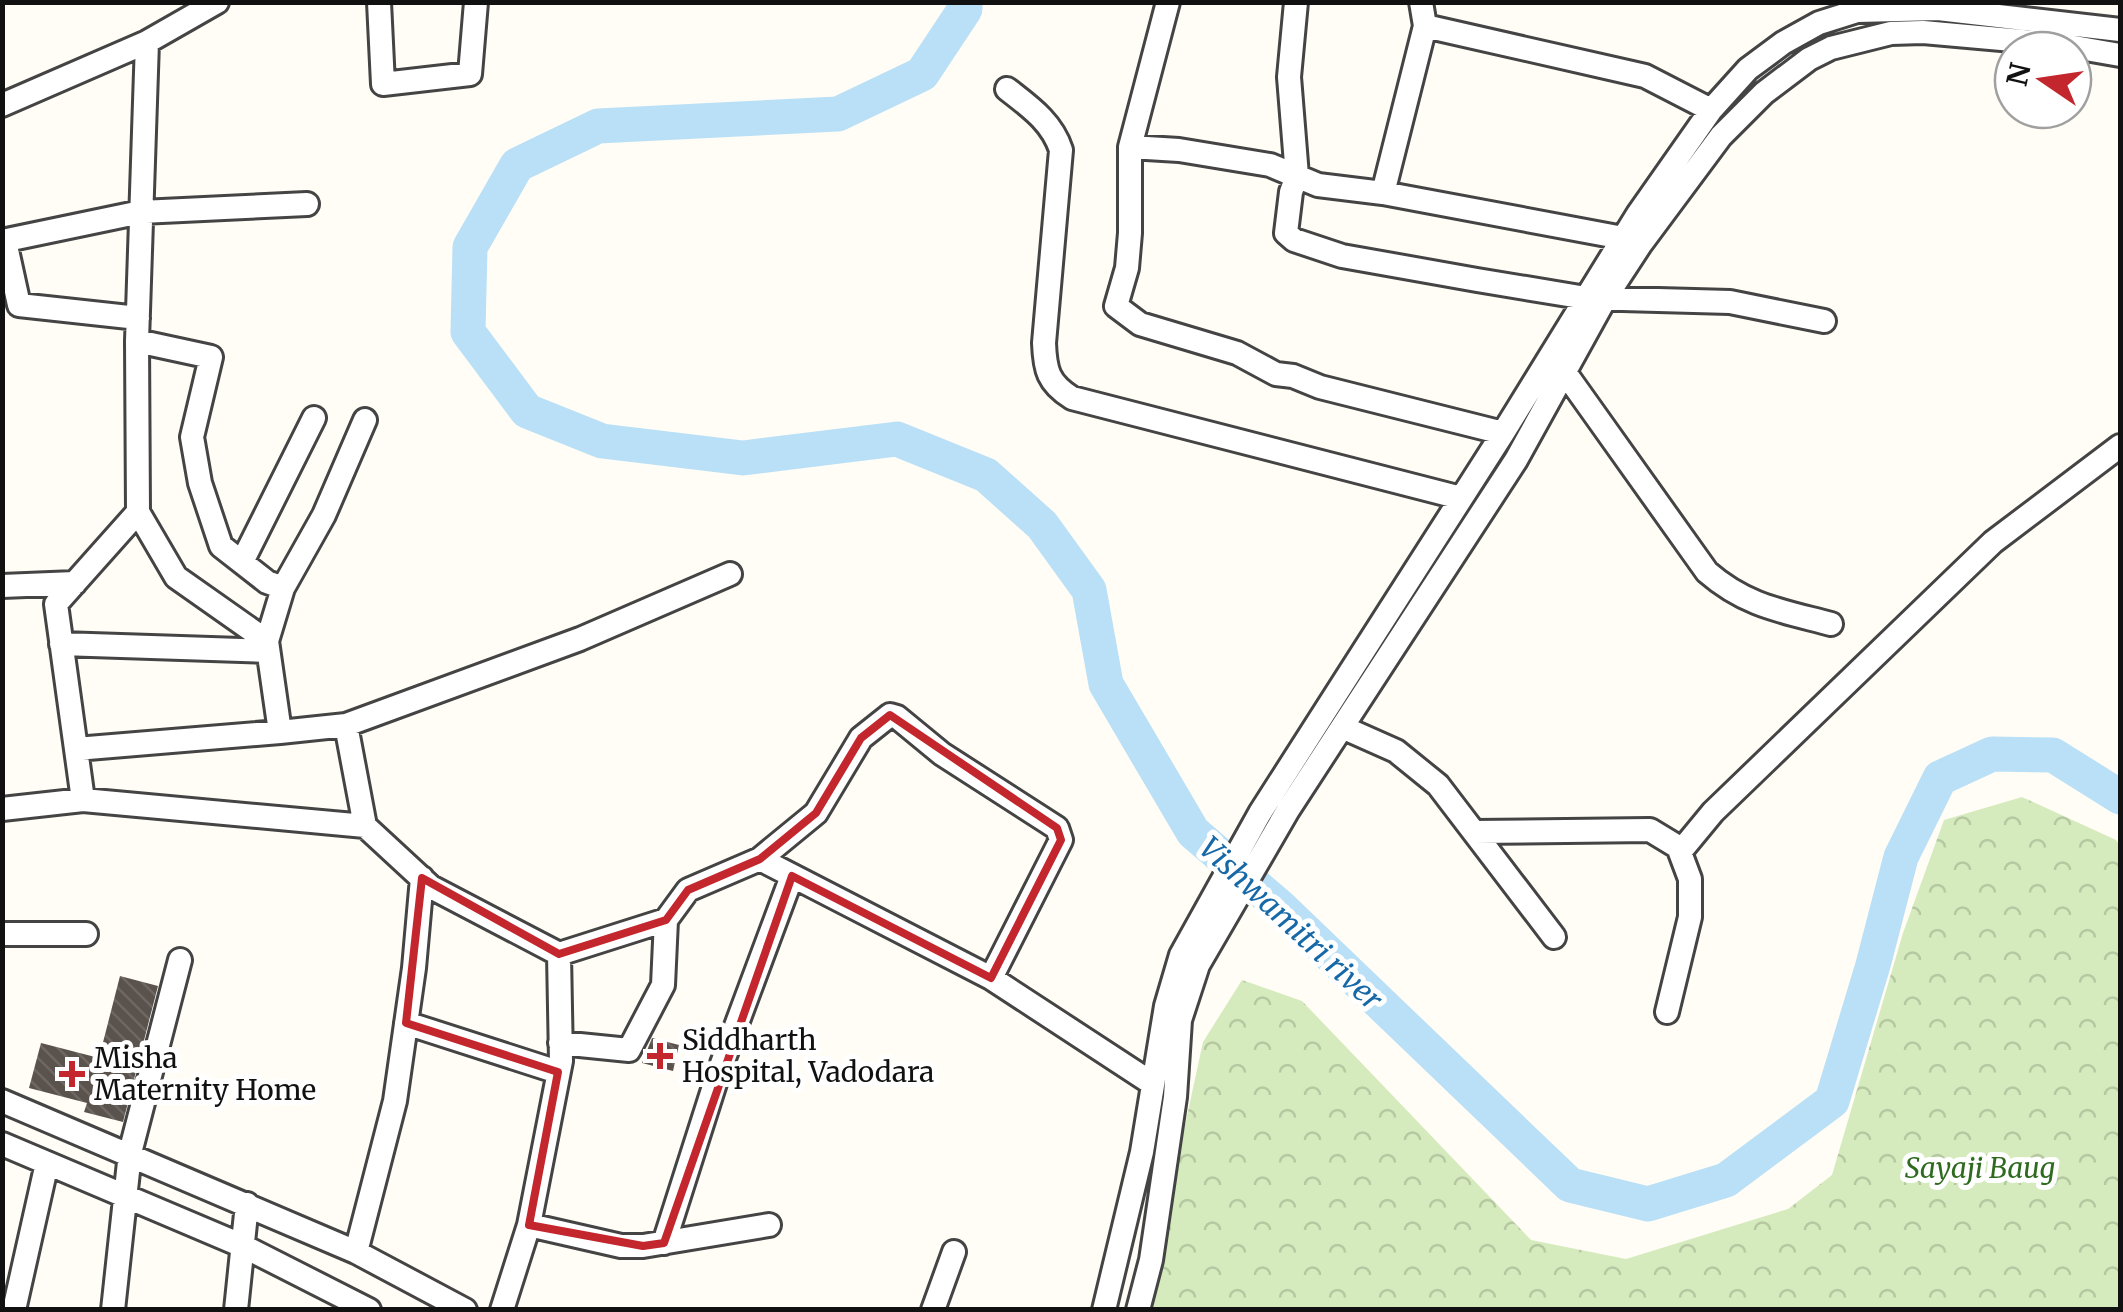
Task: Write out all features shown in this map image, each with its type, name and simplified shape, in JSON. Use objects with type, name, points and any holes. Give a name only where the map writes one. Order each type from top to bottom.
[{"type":"street","points":[[2,105],[147,42],[218,2]]},
{"type":"street","points":[[379,2],[383,84],[470,74],[476,2]]},
{"type":"street","points":[[1168,2],[1130,147],[1127,268],[1116,306],[1140,324],[1237,352],[1276,374],[1503,433]]},
{"type":"street","points":[[1296,2],[1289,77],[1297,176],[1286,233],[1294,240],[1342,256],[1596,298],[1730,302],[1824,321]]},
{"type":"street","points":[[1384,193],[1425,26],[1422,2]]},
{"type":"street","points":[[1138,1310],[1150,1260],[1176,1097],[1180,1020],[1189,960],[1516,460],[1566,374],[1623,238],[1711,110],[1748,69],[1783,43],[1819,23],[1857,11],[1938,10],[2120,30]]},
{"type":"street","points":[[1425,26],[1644,76],[1711,110]]},
{"type":"street","points":[[1104,1310],[1142,1152],[1166,1006],[1260,813],[1503,433],[1596,298],[1721,136],[1774,85],[1810,59],[1831,48],[1892,33],[1923,32],[2057,44],[2120,56]]},
{"type":"street","points":[[147,42],[137,330],[138,512],[176,577],[267,646]]},
{"type":"street","points":[[1008,89],[1042,116],[1055,133],[1061,150],[1044,343],[1045,370],[1054,386],[1072,398],[1462,498]]},
{"type":"street","points":[[1130,147],[1180,150],[1270,165],[1318,185],[1384,193],[1623,238]]},
{"type":"street","points":[[283,588],[268,582],[221,546],[200,483],[192,437],[211,358],[137,330],[20,305],[4,241],[141,212],[307,204]]},
{"type":"street","points":[[1566,374],[1707,572],[1730,592],[1758,605],[1831,624]]},
{"type":"street","points":[[242,562],[314,418]]},
{"type":"street","points":[[280,732],[267,646],[283,588],[324,515],[365,420]]},
{"type":"street","points":[[1680,852],[1713,812],[1993,542],[2120,446]]},
{"type":"street","points":[[83,800],[56,604],[138,512]]},
{"type":"street","points":[[76,749],[346,725],[580,639],[730,574]]},
{"type":"street","points":[[2,586],[75,583]]},
{"type":"street","points":[[61,644],[267,646]]},
{"type":"street","points":[[560,1043],[630,1050],[664,985],[666,920],[688,890],[760,859],[816,813],[862,738],[890,716],[897,717],[942,754],[1057,828],[1061,840],[991,978]]},
{"type":"street","points":[[346,725],[365,826],[431,887],[559,954],[666,920]]},
{"type":"street","points":[[1342,727],[1396,751],[1438,785],[1554,937]]},
{"type":"street","points":[[2,810],[83,800],[365,826]]},
{"type":"street","points":[[1474,832],[1650,830],[1678,847],[1690,878],[1690,917],[1667,1012]]},
{"type":"street","points":[[760,859],[991,978],[1153,1084]]},
{"type":"street","points":[[664,1243],[717,1077],[792,876]]},
{"type":"street","points":[[356,1252],[395,1101],[422,878]]},
{"type":"street","points":[[2,934],[86,934]]},
{"type":"street","points":[[502,1310],[529,1224],[558,1072],[559,954]]},
{"type":"street","points":[[113,1310],[130,1153],[180,960]]},
{"type":"street","points":[[406,1023],[558,1072]]},
{"type":"street","points":[[2,1102],[356,1252],[465,1310]]},
{"type":"street","points":[[2,1144],[242,1246],[369,1310]]},
{"type":"street","points":[[14,1310],[47,1163]]},
{"type":"street","points":[[236,1310],[247,1204]]},
{"type":"street","points":[[529,1224],[620,1246],[664,1243],[770,1225]]},
{"type":"street","points":[[933,1310],[954,1252]]},
{"type":"highlighted area","points":[[890,715],[1057,828],[1061,840],[991,978],[792,876],[664,1243],[643,1246],[529,1225],[558,1072],[406,1023],[422,878],[559,954],[666,920],[688,890],[760,859],[816,813],[861,738]]},
{"type":"green space","name":"Sayaji Baug","points":[[2022,797],[2116,840],[2120,846],[2120,1309],[1145,1310],[1203,1042],[1242,980],[1302,1001],[1531,1240],[1626,1259],[1788,1209],[1832,1175],[1903,933],[1944,820]]},
{"type":"building","points":[[120,976],[158,986],[123,1122],[84,1112],[87,1103],[29,1088],[41,1043],[99,1058]]},
{"type":"building","points":[[652,1038],[679,1045],[673,1071],[642,1063]]},
{"type":"waterway","name":"Vishwamitri river","points":[[965,2],[965,9],[922,74],[838,114],[598,126],[517,165],[470,247],[468,332],[527,411],[602,441],[743,458],[897,439],[986,475],[1042,525],[1089,590],[1106,684],[1193,832],[1279,906],[1570,1185],[1648,1204],[1726,1180],[1832,1101],[1901,857],[1940,778],[1992,754],[2053,755],[2120,797]]},
{"type":"place","name":"Siddharth Hospital, Vadodara","points":[[660,1056]]},
{"type":"place","name":"Misha Maternity Home","points":[[72,1074]]}]
